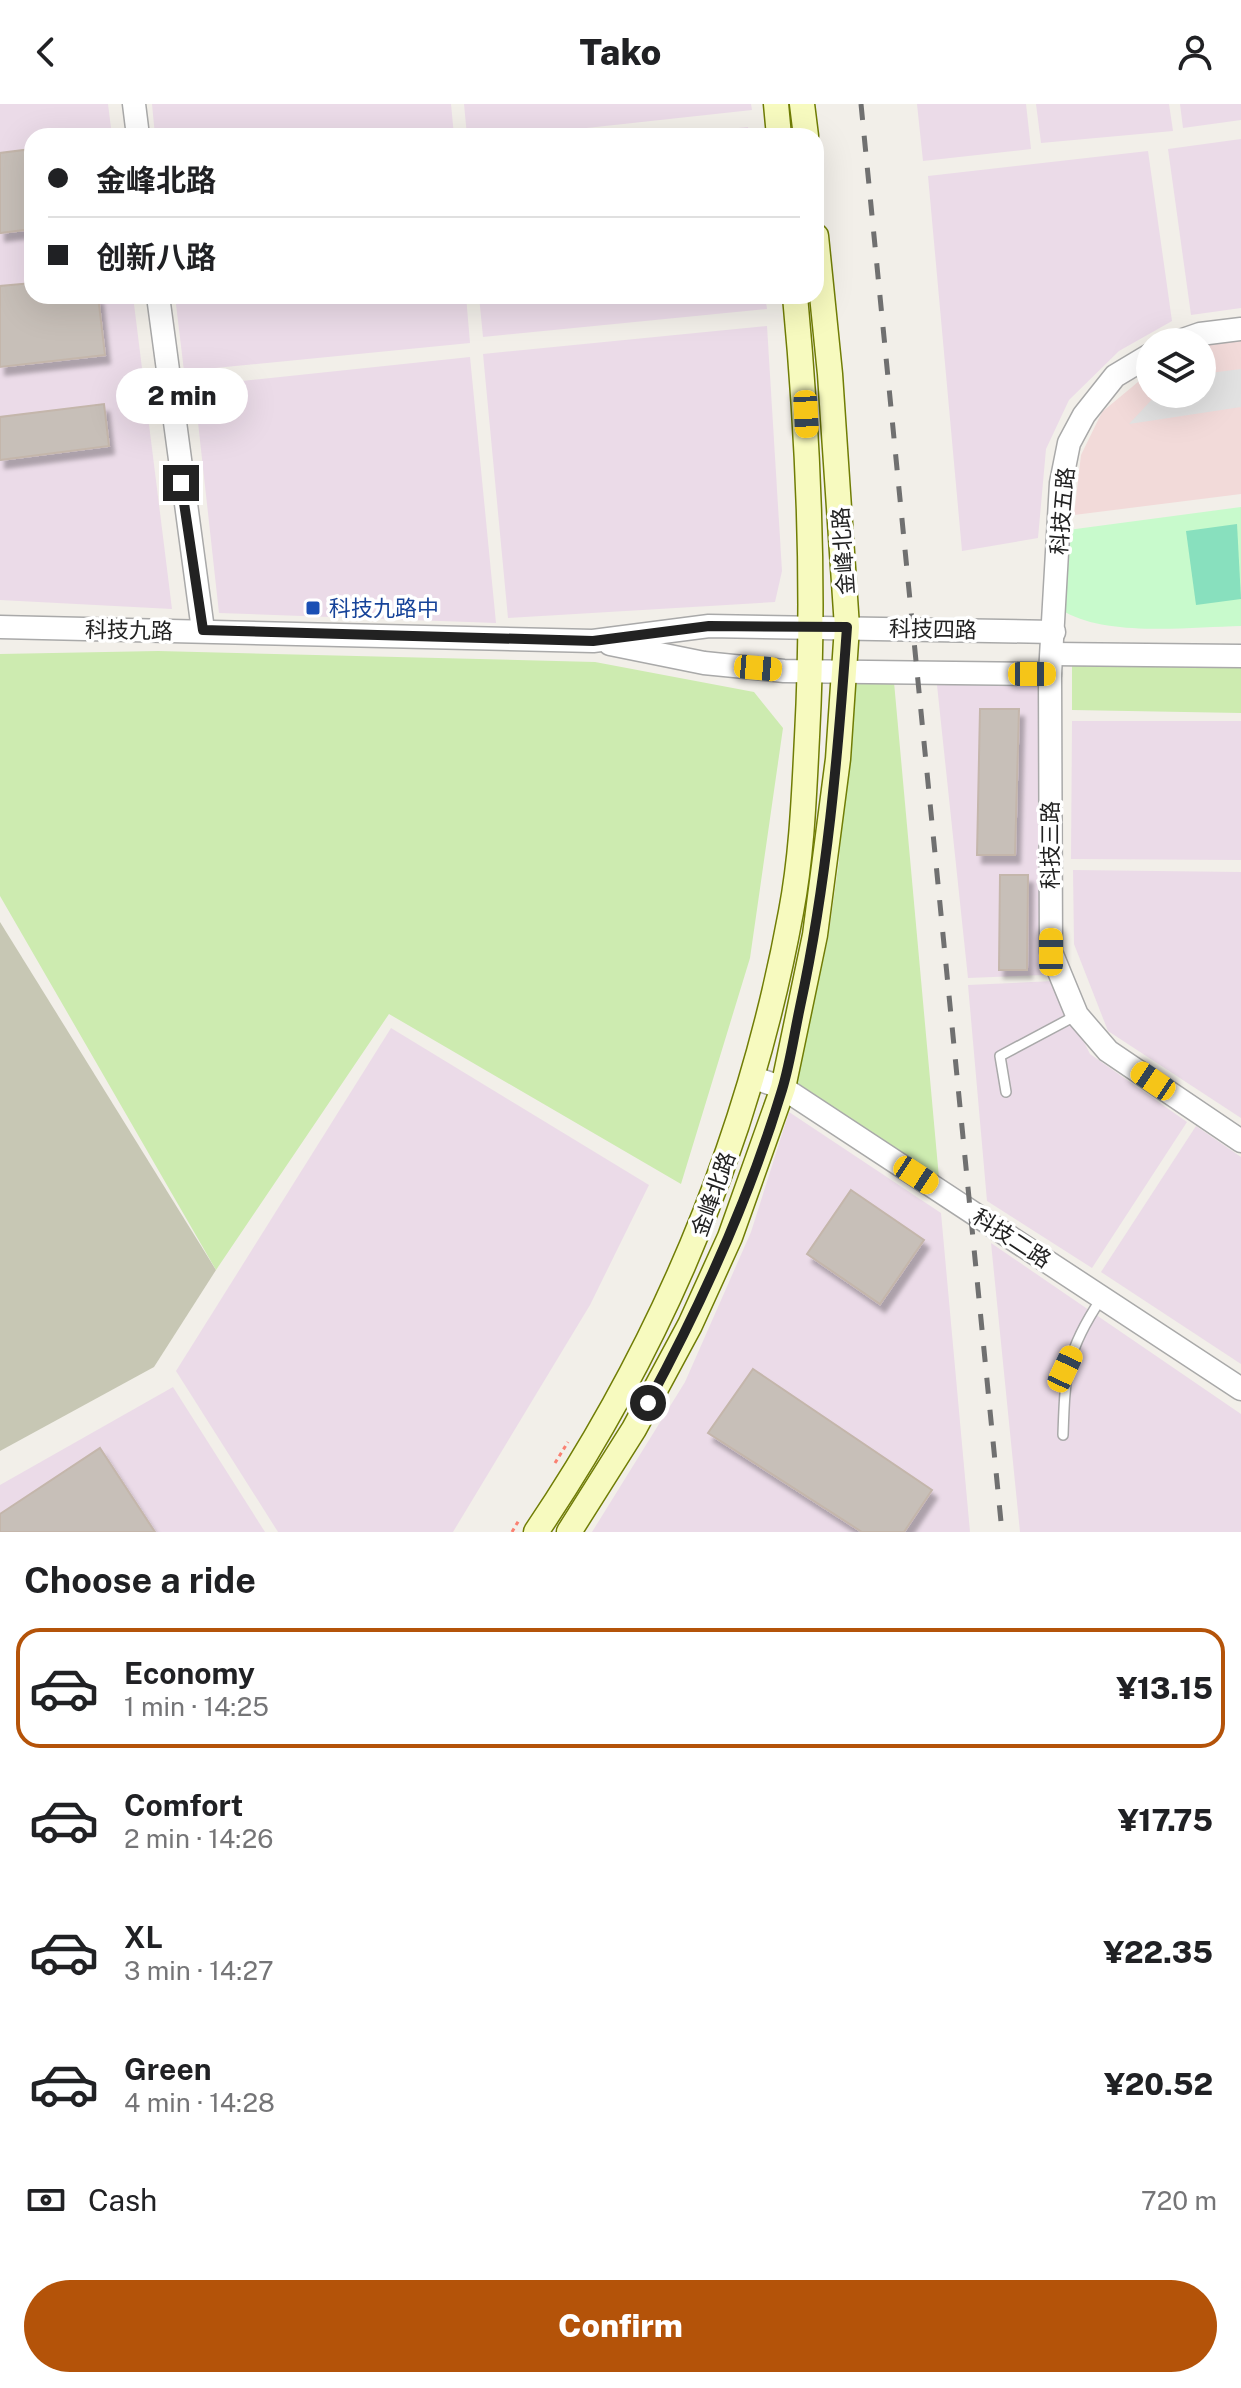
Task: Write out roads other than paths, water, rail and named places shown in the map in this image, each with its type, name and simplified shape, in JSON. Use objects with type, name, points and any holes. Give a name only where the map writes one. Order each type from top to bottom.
[{"type":"main road","points":[[776,104],[778,128]]},
{"type":"main road","points":[[802,104],[805,128]]},
{"type":"main road","name":"金峰北路","points":[[530,1522],[659,1324],[706,1216],[752,1077],[792,909],[803,818],[813,627],[809,456],[796,304]]},
{"type":"main road","name":"金峰北路","points":[[569,1532],[634,1429],[690,1325],[730,1237],[783,1088],[815,935],[838,759],[847,627],[823,304]]},
{"type":"street","points":[[134,104],[137,128]]},
{"type":"street","points":[[159,304],[203,630]]},
{"type":"street","points":[[1216,332],[1241,329]]},
{"type":"street","name":"科技五路","points":[[1052,653],[1061,483],[1069,443],[1084,415],[1115,376],[1136,363]]},
{"type":"street","name":"科技九路","points":[[0,627],[593,641],[709,626],[813,627]]},
{"type":"street","name":"科技四路","points":[[813,627],[847,627],[1052,653]]},
{"type":"street","name":"科技九路","points":[[593,641],[704,663],[811,670]]},
{"type":"street","name":"科技四路","points":[[811,670],[844,672],[1052,653],[1241,656]]},
{"type":"street","name":"科技三路","points":[[1052,653],[1051,952],[1077,1015],[1108,1051],[1241,1141]]},
{"type":"street","name":"科技二路","points":[[752,1077],[783,1088],[1241,1389]]},
{"type":"lane","points":[[1006,1092],[1000,1056],[1077,1015]]},
{"type":"lane","points":[[1063,1435],[1065,1369],[1088,1319],[1102,1298]]},
{"type":"railway","points":[[861,104],[1002,1532]]},
{"type":"place","name":"科技九路中","points":[[313,608]]}]
